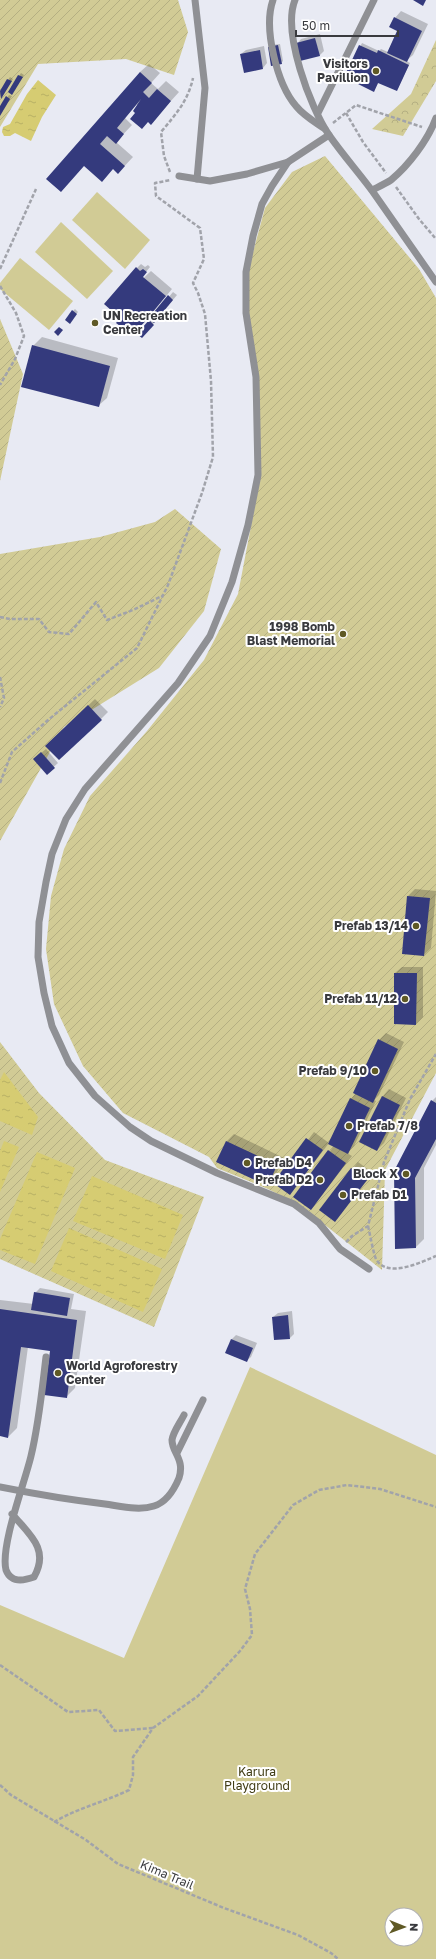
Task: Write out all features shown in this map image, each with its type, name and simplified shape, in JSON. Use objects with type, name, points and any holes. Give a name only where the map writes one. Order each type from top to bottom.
[{"type":"lane","points":[[195,0],[204,88],[197,179]]},
{"type":"lane","points":[[273,0],[269,22],[282,84],[296,106],[308,118],[327,132]]},
{"type":"lane","points":[[295,0],[291,14],[295,48],[306,88],[327,132],[372,190],[436,282]]},
{"type":"lane","points":[[318,113],[374,0]]},
{"type":"lane","points":[[372,190],[391,180],[416,153],[432,130],[436,118]]},
{"type":"lane","points":[[327,132],[288,162],[262,204],[253,236],[246,272],[246,313],[256,377],[258,475],[248,525],[232,582],[210,636],[178,683],[84,789],[66,819],[52,854],[46,882],[39,922],[38,957],[44,994],[52,1026],[69,1063],[95,1096],[130,1127],[151,1141],[217,1173],[294,1204],[319,1223],[340,1248],[369,1269]]},
{"type":"lane","points":[[179,176],[210,181],[218,180],[247,174],[288,162]]},
{"type":"lane","points":[[12,1514],[35,1541],[39,1553],[40,1560],[37,1572],[34,1577],[26,1580],[18,1581],[12,1579],[5,1570],[4,1556],[12,1514],[21,1491],[31,1456],[39,1419],[46,1357]]},
{"type":"lane","points":[[177,1453],[203,1400]]},
{"type":"lane","points":[[0,1487],[65,1499],[147,1508],[163,1502],[174,1488],[181,1470],[177,1453],[172,1441],[173,1435],[184,1415]]},
{"type":"path","points":[[0,783],[12,752],[48,720],[138,648],[163,596],[202,493],[213,457],[211,381],[205,314],[198,293],[192,283],[204,259],[200,228],[156,196],[155,183],[174,180],[164,156],[161,132],[183,105],[190,93],[194,74]]},
{"type":"path","points":[[327,132],[356,105],[432,130]]},
{"type":"path","points":[[346,113],[363,142],[419,219],[436,239]]},
{"type":"path","points":[[0,269],[36,189]]},
{"type":"path","points":[[0,286],[16,313],[24,336],[15,359],[1,380],[0,385]]},
{"type":"path","points":[[0,375],[1,380]]},
{"type":"path","points":[[0,617],[10,619],[39,619],[49,632],[69,634],[96,602],[107,620],[163,596]]},
{"type":"path","points":[[0,677],[4,698],[0,707]]},
{"type":"path","points":[[436,1054],[410,1099],[384,1162],[368,1226],[375,1258],[384,1266],[396,1268],[407,1267],[436,1256]]},
{"type":"path","points":[[340,1248],[352,1236],[368,1226]]},
{"type":"path","points":[[54,1822],[74,1811],[108,1800],[129,1790],[133,1775],[133,1757],[153,1728],[198,1696],[240,1651],[252,1635],[250,1609],[245,1590],[255,1554],[293,1505],[319,1490],[347,1485],[380,1489],[436,1507]]},
{"type":"path","points":[[0,1665],[68,1712],[99,1710],[115,1732],[153,1728]]},
{"type":"path","name":"Kima Trail","points":[[0,1785],[11,1795],[86,1840],[118,1864],[224,1908],[298,1936],[338,1959]]},
{"type":"green space","points":[[0,0],[178,0],[188,32],[174,75],[126,59],[38,64],[0,127]]},
{"type":"green space","points":[[436,40],[436,81],[403,136],[372,129],[411,94]]},
{"type":"green space","points":[[325,156],[419,269],[436,298],[436,1073],[385,1170],[382,1270],[301,1206],[268,1189],[217,1168],[209,1157],[123,1113],[83,1066],[54,1004],[46,949],[51,896],[64,849],[90,796],[147,731],[204,660],[238,594],[261,474],[249,315],[249,267],[265,208],[292,172]]},
{"type":"green space","points":[[97,192],[150,240],[125,269],[72,220]]},
{"type":"green space","points":[[61,222],[113,271],[87,299],[35,252]]},
{"type":"green space","points":[[20,258],[73,301],[49,330],[0,289],[0,283]]},
{"type":"green space","points":[[0,319],[23,374],[0,481]]},
{"type":"green space","points":[[175,509],[221,549],[204,611],[159,668],[64,727],[0,841],[0,554],[100,537],[155,522]]},
{"type":"green space","points":[[0,1042],[39,1093],[105,1160],[204,1197],[154,1327],[0,1259]]},
{"type":"green space","name":"Karura Playground","points":[[250,1367],[436,1455],[436,1959],[0,1959],[0,1605],[124,1658]]},
{"type":"water","points":[[38,80],[56,95],[42,117],[31,141],[15,133],[10,136],[4,136],[2,132],[3,127],[10,124],[27,94]]},
{"type":"water","points":[[4,1072],[38,1117],[32,1135],[0,1121],[0,1080]]},
{"type":"water","points":[[4,1141],[19,1147],[0,1192],[0,1151]]},
{"type":"water","points":[[37,1152],[75,1168],[35,1264],[0,1250],[0,1239]]},
{"type":"water","points":[[92,1176],[183,1215],[165,1259],[73,1221]]},
{"type":"water","points":[[69,1228],[162,1269],[143,1312],[51,1271]]},
{"type":"building","points":[[413,0],[426,0],[423,6]]},
{"type":"building","points":[[394,17],[422,31],[407,62],[387,53],[397,31],[389,27]]},
{"type":"building","points":[[315,38],[320,56],[300,61],[296,43]]},
{"type":"building","points":[[278,45],[282,64],[271,66],[268,47]]},
{"type":"building","name":"Visitors Pavillion","points":[[359,45],[377,53],[378,50],[409,65],[397,91],[378,83],[374,92],[344,77]]},
{"type":"building","points":[[260,50],[263,69],[244,73],[240,54]]},
{"type":"building","points":[[140,72],[152,83],[143,92],[149,98],[157,89],[171,101],[151,125],[148,122],[142,129],[130,119],[135,113],[133,111],[141,99],[117,128],[124,134],[116,144],[107,136],[100,144],[125,166],[118,174],[113,169],[102,182],[84,166],[61,192],[46,179]]},
{"type":"building","points":[[18,75],[23,77],[12,95],[8,92]]},
{"type":"building","points":[[7,79],[12,81],[1,99],[0,91]]},
{"type":"building","points":[[6,96],[10,99],[0,116],[0,106]]},
{"type":"building","points":[[136,267],[140,271],[143,269],[147,272],[143,277],[166,296],[137,331],[128,323],[124,329],[116,323],[120,318],[104,304]]},
{"type":"building","points":[[168,295],[173,300],[154,323],[149,318]]},
{"type":"building","points":[[72,310],[77,314],[70,324],[65,320]]},
{"type":"building","points":[[149,320],[154,325],[142,338],[137,334]]},
{"type":"building","points":[[59,327],[63,330],[58,336],[54,332]]},
{"type":"building","points":[[32,345],[110,366],[99,407],[21,387]]},
{"type":"building","points":[[88,705],[102,720],[59,760],[45,746]]},
{"type":"building","points":[[41,752],[55,768],[47,775],[33,759]]},
{"type":"building","name":"Prefab 13/14","points":[[407,896],[430,898],[424,956],[402,954]]},
{"type":"building","name":"Prefab 11/12","points":[[394,973],[417,973],[416,1025],[394,1024]]},
{"type":"building","name":"Prefab 9/10","points":[[378,1039],[398,1049],[373,1103],[353,1093]]},
{"type":"building","points":[[382,1096],[400,1105],[377,1151],[359,1142]]},
{"type":"building","name":"Prefab 7/8","points":[[350,1098],[370,1108],[348,1154],[328,1144]]},
{"type":"building","name":"Block X","points":[[431,1100],[436,1103],[436,1139],[415,1178],[416,1248],[395,1249],[394,1171]]},
{"type":"building","points":[[306,1138],[323,1150],[290,1195],[273,1183]]},
{"type":"building","name":"Prefab D4","points":[[226,1141],[277,1165],[268,1186],[216,1162]]},
{"type":"building","name":"Prefab D2","points":[[328,1150],[346,1163],[311,1210],[293,1197]]},
{"type":"building","name":"Prefab D1","points":[[351,1168],[367,1180],[335,1222],[319,1210]]},
{"type":"building","points":[[34,1292],[70,1298],[67,1316],[31,1310]]},
{"type":"building","name":"World Agroforestry Center","points":[[0,1309],[77,1320],[67,1398],[44,1395],[50,1351],[21,1347],[8,1438],[0,1436]]},
{"type":"building","points":[[288,1315],[290,1339],[274,1340],[272,1317]]},
{"type":"building","points":[[231,1339],[253,1348],[247,1362],[225,1353]]},
{"type":"place","name":"Visitors Pavillion","points":[[376,71]]},
{"type":"place","name":"UN Recreation Center","points":[[95,323]]},
{"type":"place","name":"1998 Bomb Blast Memorial","points":[[343,634]]},
{"type":"place","name":"Prefab 13/14","points":[[416,926]]},
{"type":"place","name":"Prefab 11/12","points":[[405,999]]},
{"type":"place","name":"Prefab 9/10","points":[[375,1071]]},
{"type":"place","name":"Prefab 7/8","points":[[349,1126]]},
{"type":"place","name":"Prefab D4","points":[[247,1163]]},
{"type":"place","name":"Block X","points":[[406,1174]]},
{"type":"place","name":"Prefab D2","points":[[320,1180]]},
{"type":"place","name":"Prefab D1","points":[[343,1195]]},
{"type":"place","name":"World Agroforestry Center","points":[[58,1373]]}]
